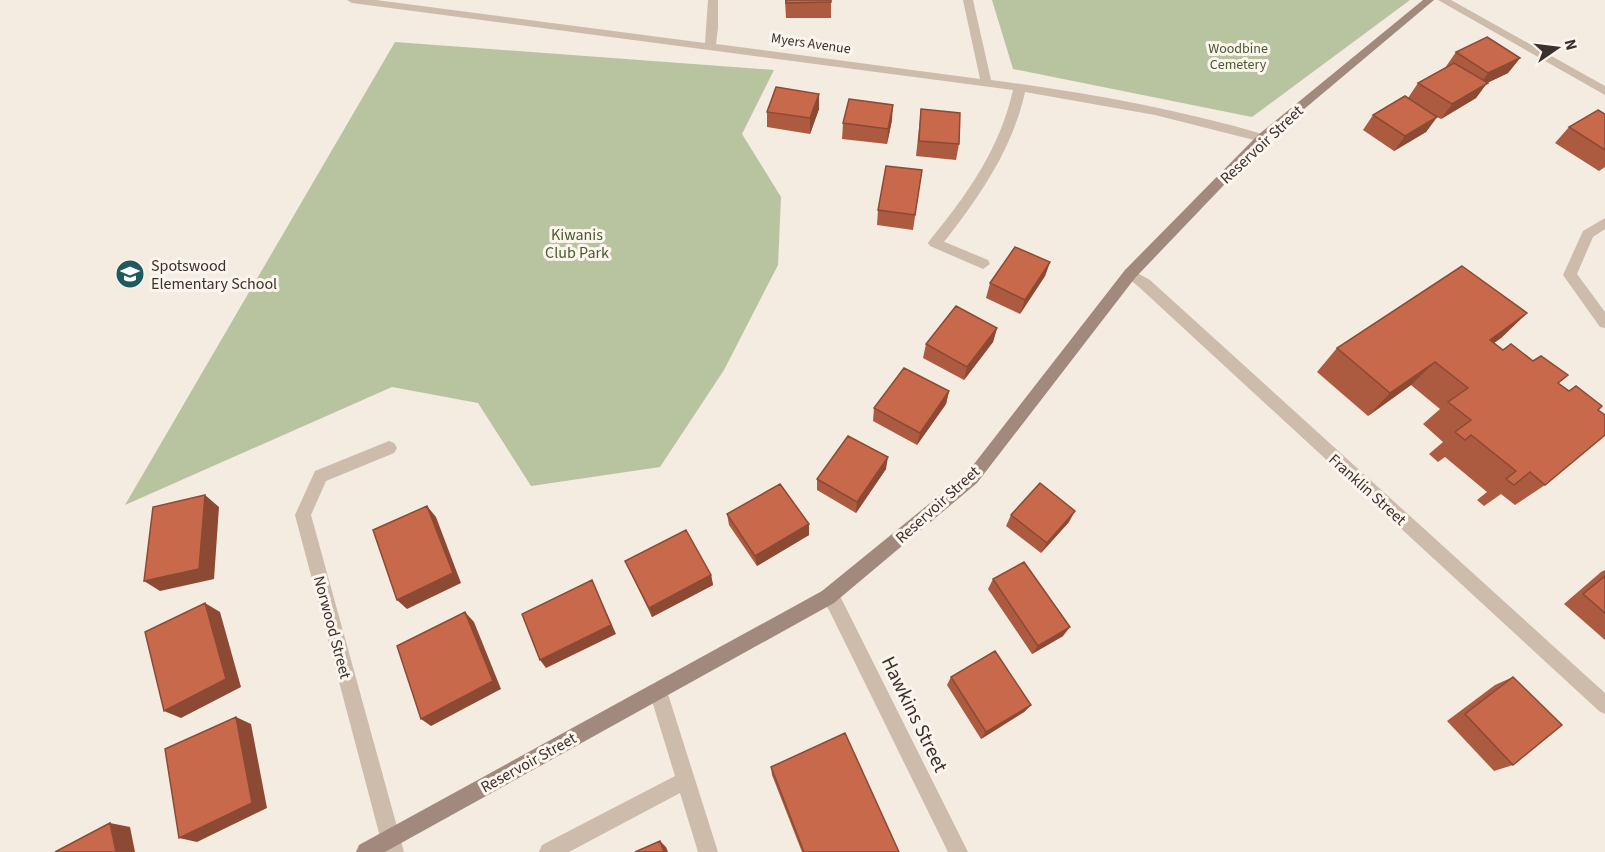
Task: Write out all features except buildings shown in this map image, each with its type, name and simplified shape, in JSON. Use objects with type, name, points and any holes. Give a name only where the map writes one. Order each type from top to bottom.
[{"type":"main road","name":"Reservoir Street","points":[[366,852],[393,845],[658,691],[828,597],[972,478],[1130,274],[1262,138],[1429,0]]},
{"type":"street","name":"Myers Avenue","points":[[352,0],[1020,87],[1148,108],[1262,138]]},
{"type":"street","points":[[710,45],[714,0]]},
{"type":"street","points":[[968,0],[986,82]]},
{"type":"street","points":[[1443,0],[1605,91]]},
{"type":"street","points":[[983,264],[935,243],[964,210],[993,159],[1011,125],[1020,87]]},
{"type":"street","points":[[1605,223],[1588,234],[1570,275],[1605,323]]},
{"type":"street","name":"Franklin Street","points":[[1130,274],[1145,284],[1605,705]]},
{"type":"street","name":"Norwood Street","points":[[389,448],[320,476],[303,515],[393,845]]},
{"type":"street","name":"Hawkins Street","points":[[828,597],[836,604],[958,852]]},
{"type":"street","points":[[658,691],[708,852]]},
{"type":"street","points":[[549,852],[686,780]]},
{"type":"green space","name":"Woodbine Cemetery","points":[[992,0],[1410,0],[1252,117],[1013,69]]},
{"type":"green space","name":"Kiwanis Club Park","points":[[395,42],[774,70],[742,134],[781,197],[778,265],[724,370],[660,467],[531,486],[478,403],[392,387],[125,505]]},
{"type":"place","name":"Spotswood Elementary School","points":[[130,274]]}]
